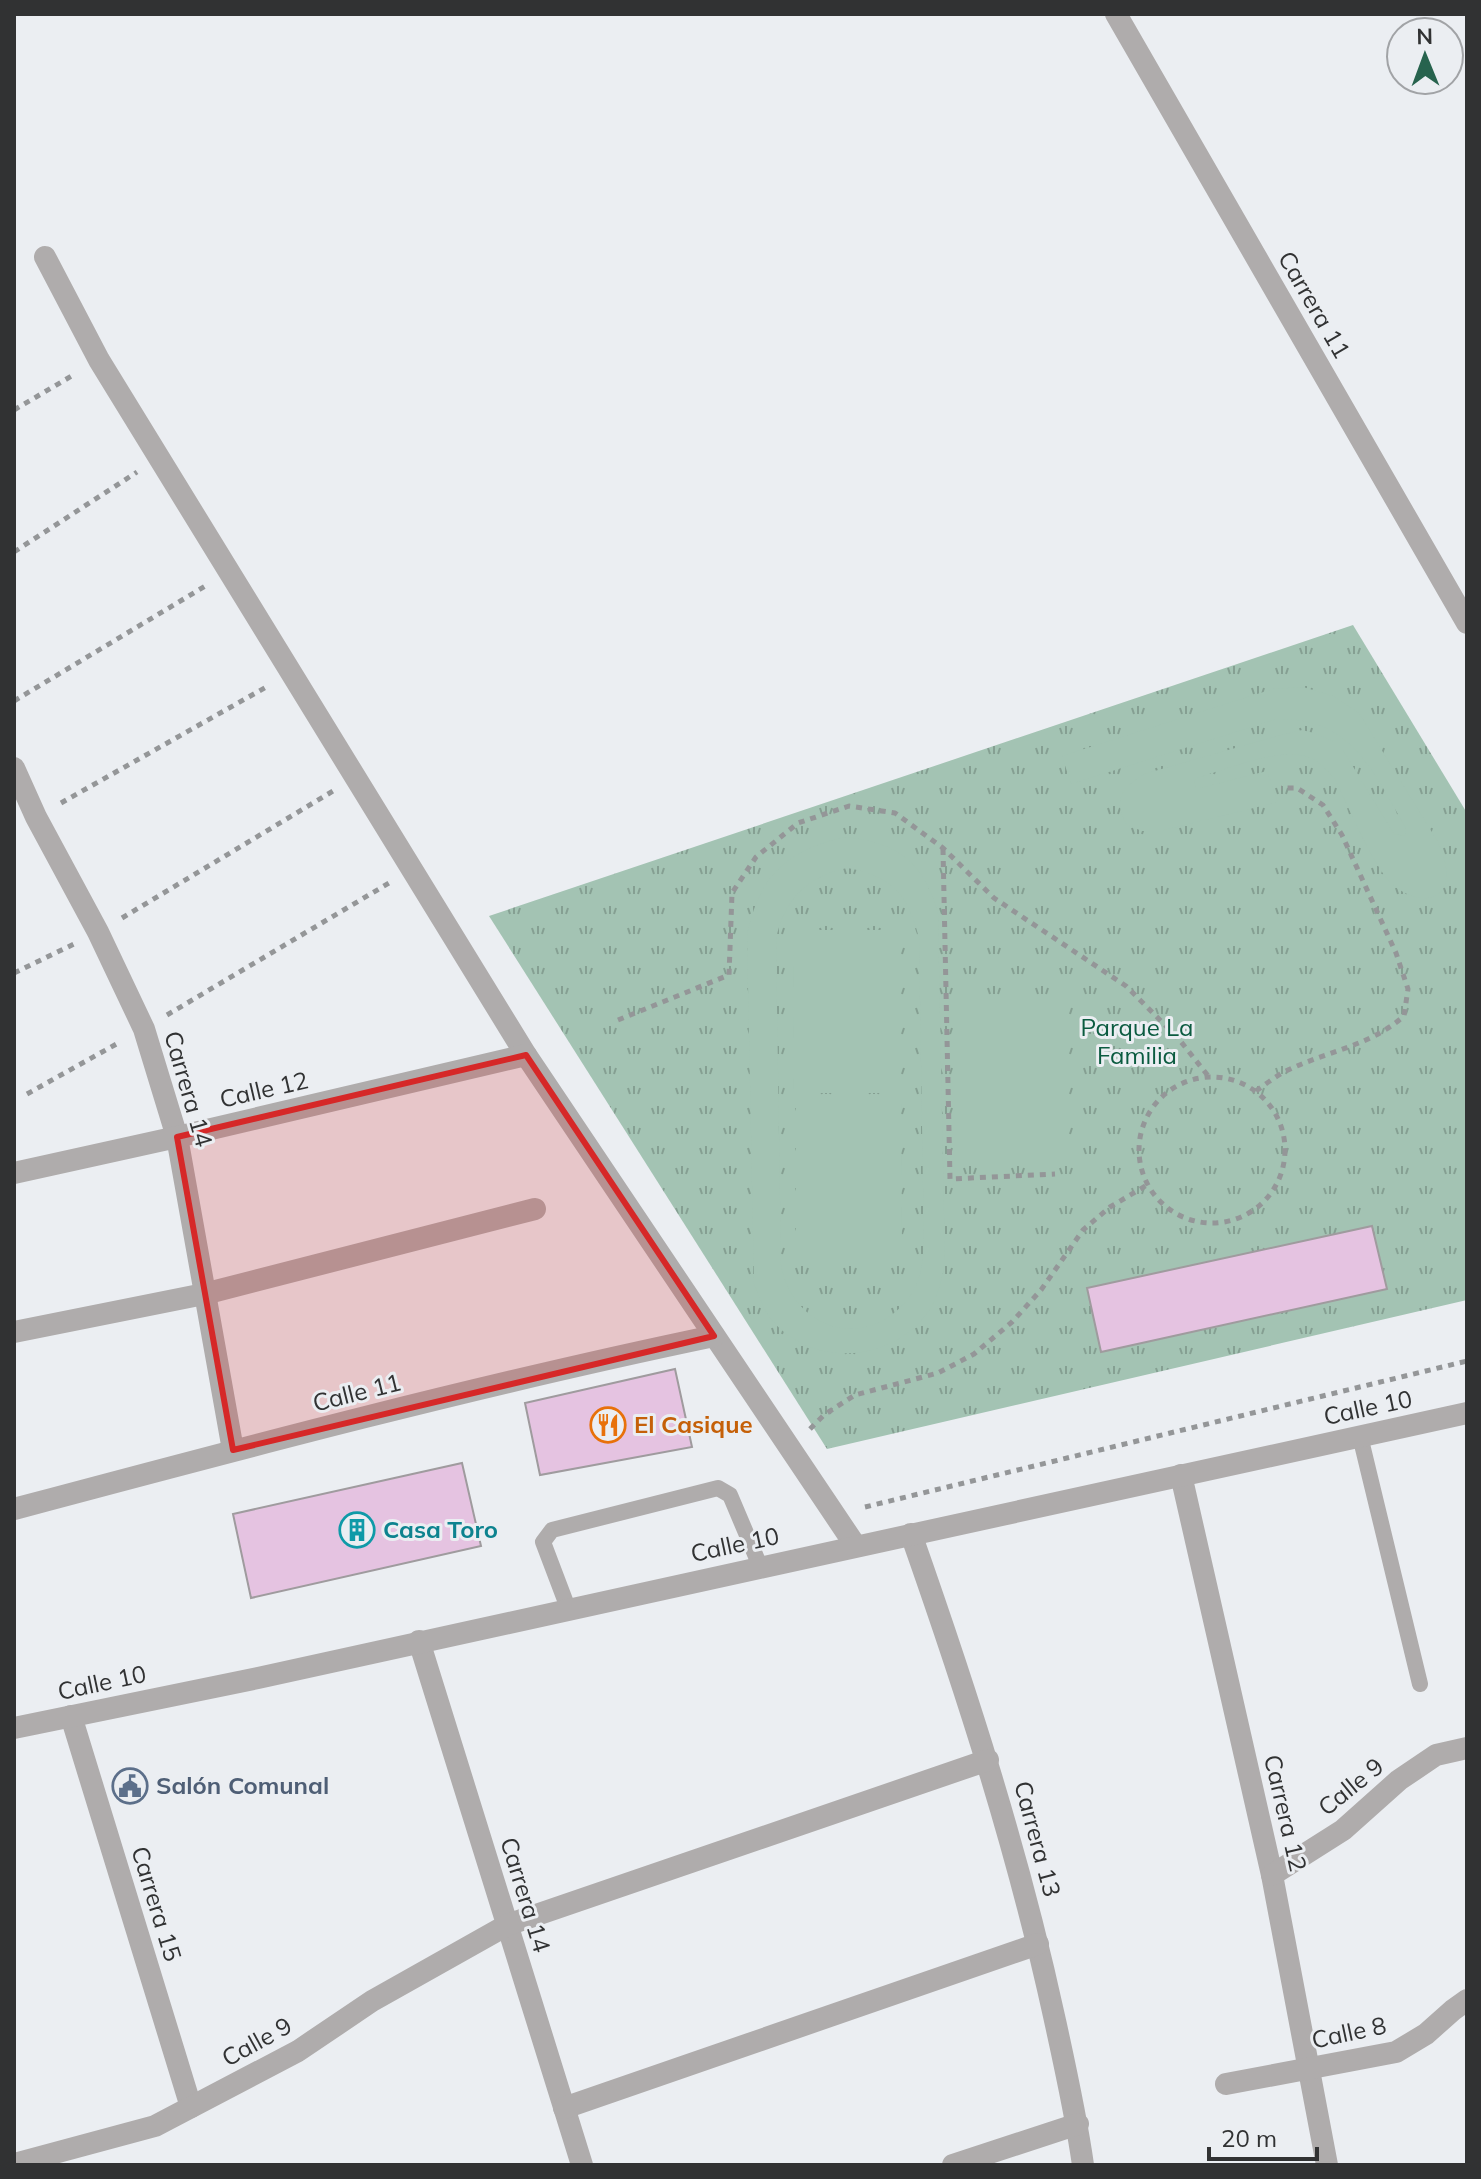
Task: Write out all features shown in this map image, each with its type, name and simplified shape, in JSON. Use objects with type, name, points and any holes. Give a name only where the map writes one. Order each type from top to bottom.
[{"type":"street","name":"Carrera 11","points":[[1116,14],[1467,623]]},
{"type":"street","points":[[45,257],[99,360],[526,1055],[855,1545]]},
{"type":"street","name":"Carrera 14","points":[[14,768],[144,1029],[177,1137],[233,1450]]},
{"type":"street","name":"Calle 12","points":[[14,1173],[526,1055]]},
{"type":"street","points":[[14,1332],[204,1294],[535,1209]]},
{"type":"street","name":"Calle 11","points":[[14,1509],[233,1450],[575,1365],[714,1336]]},
{"type":"street","name":"Calle 10","points":[[14,1728],[258,1678],[1467,1413]]},
{"type":"street","name":"Carrera 12","points":[[1181,1475],[1272,1875],[1327,2165]]},
{"type":"street","name":"Carrera 13","points":[[911,1534],[988,1760],[1038,1944],[1078,2124],[1083,2165]]},
{"type":"street","name":"Carrera 14","points":[[419,1641],[582,2165]]},
{"type":"street","name":"Carrera 15","points":[[71,1716],[191,2107]]},
{"type":"street","name":"Calle 9","points":[[1272,1875],[1343,1830],[1399,1780],[1436,1755],[1467,1748]]},
{"type":"street","name":"Calle 9","points":[[14,2164],[155,2126],[298,2051],[372,2001],[507,1925],[988,1760]]},
{"type":"street","points":[[564,2108],[1038,1944]]},
{"type":"street","name":"Calle 8","points":[[1226,2084],[1396,2052],[1426,2034],[1467,2000]]},
{"type":"street","points":[[953,2165],[1078,2124]]},
{"type":"lane","points":[[1360,1436],[1420,1684]]},
{"type":"lane","points":[[568,1608],[543,1542],[552,1530],[718,1488],[730,1495],[760,1566]]},
{"type":"path","points":[[14,410],[99,360]]},
{"type":"path","points":[[14,552],[159,458]]},
{"type":"path","points":[[14,701],[228,572]]},
{"type":"path","points":[[36,817],[291,673]]},
{"type":"path","points":[[14,973],[98,932],[355,778]]},
{"type":"path","points":[[1256,1091],[1287,1070],[1387,1031],[1404,1016],[1408,989],[1396,953],[1348,848],[1323,805],[1297,788],[1281,788]]},
{"type":"path","points":[[618,1020],[729,975],[732,893],[756,857],[798,823],[849,806],[895,813],[943,848],[994,898],[1126,986],[1178,1038],[1209,1077]]},
{"type":"path","points":[[943,848],[950,1179],[1055,1174]]},
{"type":"path","points":[[27,1094],[144,1029],[412,869]]},
{"type":"path","points":[[1209,1077],[1234,1080],[1256,1091],[1273,1108],[1284,1130],[1286,1153],[1281,1176],[1269,1197],[1251,1213],[1229,1222],[1205,1223],[1182,1217],[1162,1204],[1147,1185],[1139,1162],[1139,1137],[1148,1114],[1164,1095],[1184,1082],[1209,1077]]},
{"type":"path","points":[[790,1449],[824,1415],[855,1395],[938,1373],[974,1354],[1012,1322],[1041,1290],[1083,1230],[1110,1207],[1147,1185]]},
{"type":"highlighted area","points":[[526,1055],[714,1336],[233,1450],[177,1137]]},
{"type":"green space","name":"Parque La Familia","points":[[1353,625],[1467,813],[1467,1300],[827,1449],[489,916]]},
{"type":"green space","points":[[1303,687],[1333,696],[1359,713],[1438,842],[1445,863],[1446,879],[1441,892],[1435,896],[1412,896],[1392,884],[1369,850],[1335,779],[1311,758],[1299,755],[1254,760],[1194,781],[1196,788],[1200,788],[1267,771],[1278,802],[1160,831],[1142,831],[1127,825],[1120,808],[1122,795],[1144,774],[1302,730],[1335,742],[1343,750],[1394,834],[1405,836],[1406,828],[1370,768],[1342,738],[1324,727],[1277,719],[1071,784],[1062,756],[1273,689]]},
{"type":"green space","points":[[845,837],[894,850],[917,869],[938,914],[945,1264],[933,1304],[910,1331],[891,1343],[848,1353],[826,1352],[786,1334],[770,1318],[754,1284],[747,935],[752,914],[768,881],[792,858]],"holes":[[[847,868],[876,876],[896,890],[909,910],[919,938],[924,1249],[918,1280],[910,1296],[893,1314],[874,1324],[854,1329],[835,1327],[816,1319],[800,1306],[788,1288],[781,1265],[776,940],[784,913],[809,884]]]},
{"type":"green space","points":[[793,930],[899,930],[899,1093],[794,1093]]},
{"type":"green space","points":[[961,1002],[1067,1002],[1067,1165],[961,1165]]},
{"type":"green space","points":[[796,1099],[901,1099],[902,1263],[796,1263]]},
{"type":"building","points":[[1372,1226],[1387,1289],[1101,1352],[1087,1288]]},
{"type":"building","name":"El Casique","points":[[675,1369],[692,1447],[540,1475],[525,1403]]},
{"type":"building","name":"Casa Toro","points":[[462,1463],[481,1546],[251,1598],[233,1514]]},
{"type":"place","name":"El Casique","points":[[608,1425]]},
{"type":"place","name":"Casa Toro","points":[[357,1530]]},
{"type":"place","name":"Salón Comunal","points":[[130,1786]]}]
